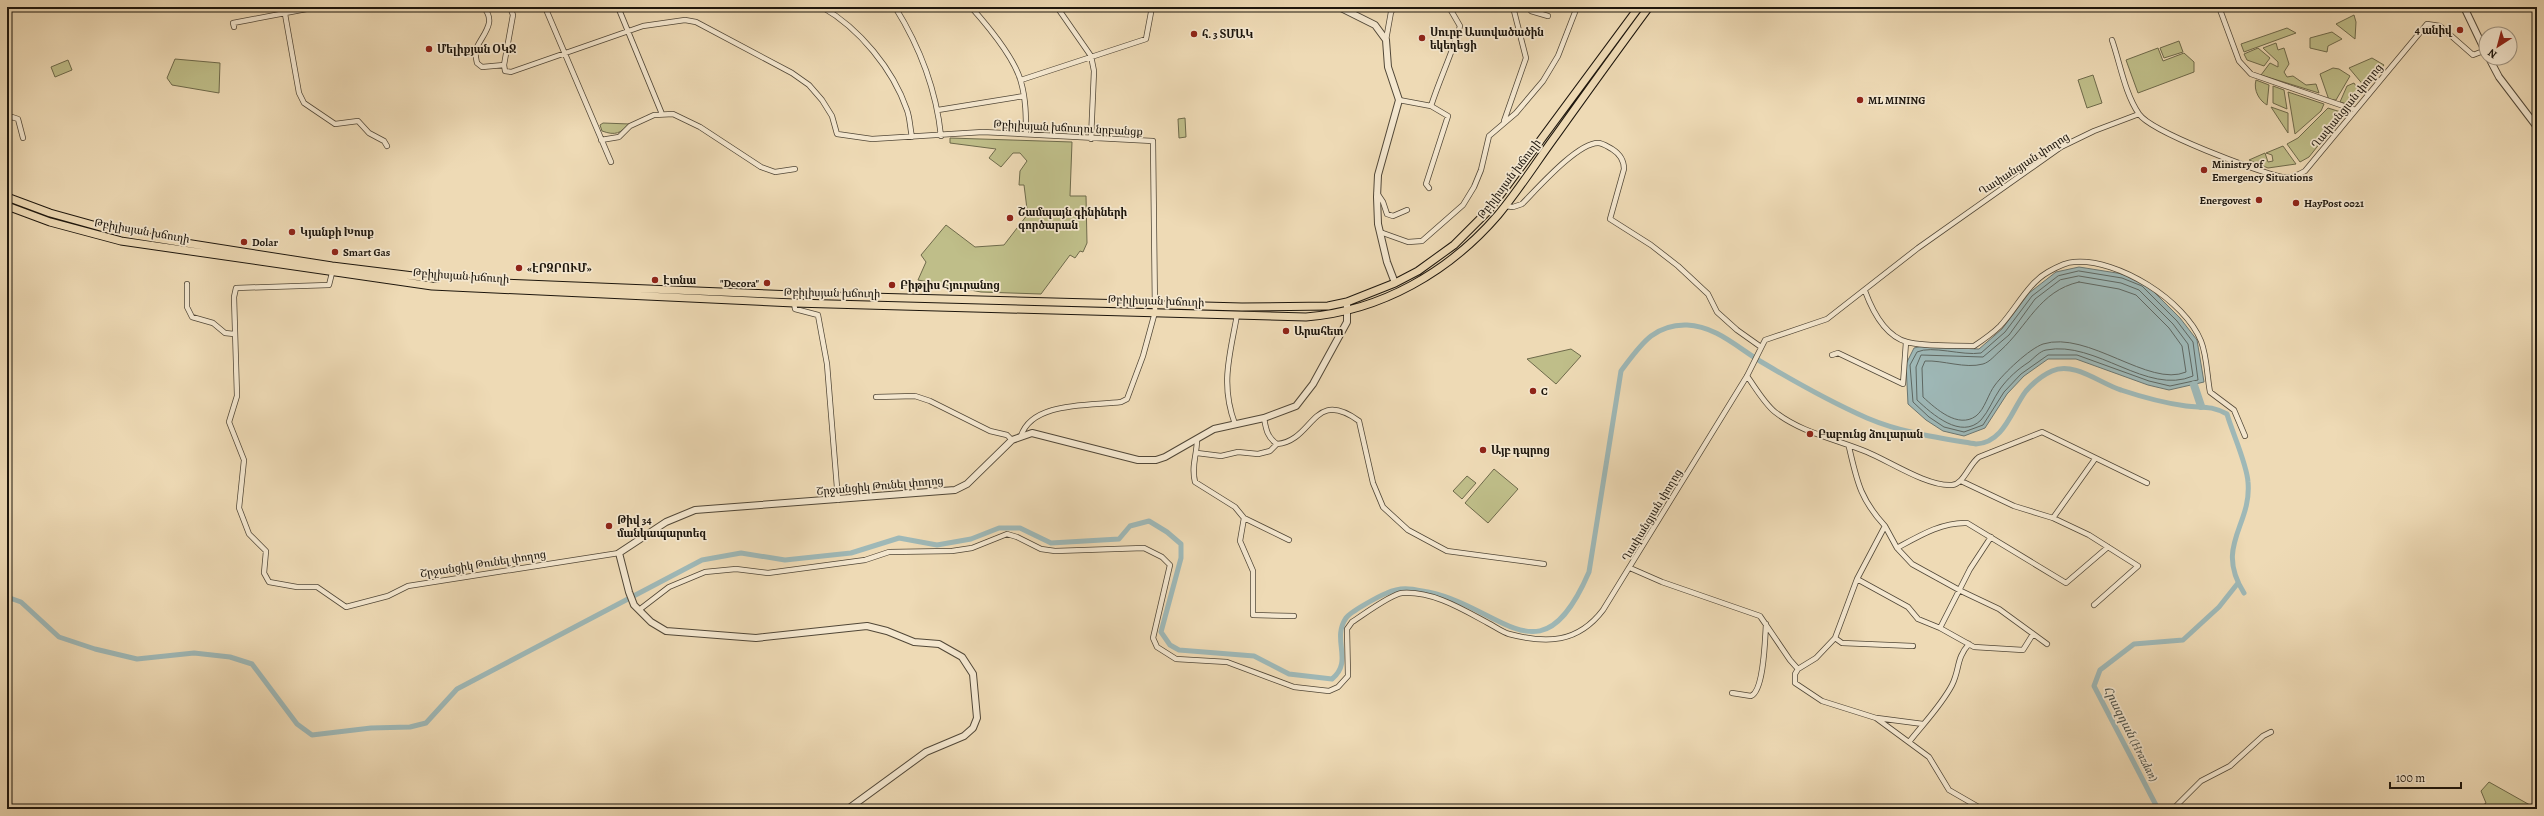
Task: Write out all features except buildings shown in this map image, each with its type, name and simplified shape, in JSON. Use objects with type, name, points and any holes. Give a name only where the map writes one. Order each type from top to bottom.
[{"type":"main road","name":"Թբիլիսյան խճուղի","points":[[7,197],[50,213],[122,233],[332,266],[454,281],[795,295],[1302,308],[1347,302],[1395,283],[1438,258],[1454,245],[1489,210],[1639,7]]},
{"type":"main road","name":"Թբիլիսյան խճուղի","points":[[7,206],[50,222],[121,241],[332,273],[454,288],[794,303],[1306,317],[1348,312],[1398,292],[1444,266],[1481,233],[1505,206],[1649,7]]},
{"type":"main road","points":[[1631,19],[1637,23]]},
{"type":"street","points":[[234,27],[233,22],[285,14],[317,7]]},
{"type":"street","points":[[483,7],[489,15],[490,23],[487,33],[476,48],[477,63],[482,67],[504,65]]},
{"type":"street","points":[[510,7],[513,15],[504,65],[506,71],[511,72],[565,54],[627,30]]},
{"type":"street","points":[[545,7],[611,162]]},
{"type":"street","points":[[618,7],[662,114]]},
{"type":"street","points":[[822,7],[838,16],[873,51],[898,89],[907,111],[912,137]]},
{"type":"street","points":[[971,7],[1011,61],[1021,80],[1024,96],[1026,134]]},
{"type":"street","points":[[1057,7],[1091,56],[1094,71],[1091,139]]},
{"type":"street","points":[[1021,80],[1146,39],[1152,7]]},
{"type":"street","points":[[1339,7],[1374,25],[1386,40]]},
{"type":"street","points":[[1395,7],[1391,12],[1386,40],[1388,67],[1399,100],[1378,175],[1377,193],[1380,232],[1387,262],[1395,283]]},
{"type":"street","points":[[1430,106],[1441,76],[1451,58],[1460,26],[1449,7]]},
{"type":"street","points":[[1504,121],[1526,58],[1524,40],[1513,7]]},
{"type":"street","points":[[1530,7],[1531,11],[1548,16]]},
{"type":"street","points":[[1380,232],[1408,242],[1422,241],[1429,238],[1463,205],[1479,176],[1489,136],[1523,105],[1558,56],[1576,7]]},
{"type":"street","points":[[2219,7],[2239,61],[2251,74],[2355,110]]},
{"type":"street","points":[[2466,7],[2478,33]]},
{"type":"street","points":[[896,8],[928,69],[938,110],[941,136]]},
{"type":"street","points":[[285,14],[299,93],[304,102],[335,124],[358,121],[369,133],[384,141],[387,146]]},
{"type":"street","name":"Թբիլիսյան խճուղու նրբանցք","points":[[627,30],[685,20],[696,22],[792,73],[810,85],[832,116],[837,134],[872,139],[941,136],[983,132],[1091,139],[1153,141],[1156,304],[1143,356],[1127,399],[1121,402],[1049,410],[1024,426],[1021,436]]},
{"type":"street","name":"Ղափանցյան փողոց","points":[[639,610],[669,587],[705,572],[736,569],[768,573],[865,560],[889,552],[941,552],[972,548],[1007,534],[1041,549],[1055,551],[1144,548],[1162,557],[1170,565],[1153,638],[1157,647],[1176,660],[1227,662],[1294,687],[1329,691],[1338,687],[1348,676],[1347,629],[1352,622],[1400,594],[1413,593],[1446,601],[1509,634],[1545,639],[1568,638],[1582,630],[1599,615],[1630,568],[1747,376],[1765,340],[1828,319],[1918,248],[2062,147],[2094,131],[2139,114],[2158,128],[2246,166],[2283,177],[2295,176],[2305,172],[2427,24],[2440,26],[2473,55],[2478,53]]},
{"type":"street","points":[[2112,40],[2139,114]]},
{"type":"street","points":[[2494,66],[2499,77],[2537,127]]},
{"type":"street","points":[[2495,66],[2537,123]]},
{"type":"street","points":[[938,110],[1024,96]]},
{"type":"street","points":[[1399,100],[1430,106],[1445,113],[1448,119],[1426,184],[1429,188]]},
{"type":"street","points":[[601,140],[619,137],[636,123],[654,115],[673,114],[700,127],[761,167],[775,172],[795,169]]},
{"type":"street","points":[[7,120],[12,117],[18,119],[23,138]]},
{"type":"street","points":[[1505,206],[1513,207],[1522,204],[1573,156],[1588,146],[1598,143],[1606,145],[1618,153],[1624,162],[1624,169],[1610,219],[1651,245],[1678,266],[1708,294],[1717,312],[1761,350]]},
{"type":"street","points":[[1377,193],[1384,202],[1387,214],[1393,216],[1407,210]]},
{"type":"street","points":[[1865,291],[1875,316],[1887,329],[1906,342],[1974,346],[2000,326],[2029,289],[2047,272],[2073,262],[2107,266],[2128,273],[2154,287],[2192,325],[2202,342],[2210,392],[2234,410],[2245,436]]},
{"type":"street","points":[[187,284],[187,307],[192,317],[213,324],[225,333],[234,334],[234,297],[236,288],[330,285],[332,273]]},
{"type":"street","points":[[1347,302],[1348,312]]},
{"type":"street","points":[[794,303],[795,309],[818,315],[826,364],[838,500]]},
{"type":"street","name":"Շրջանցիկ Թունել փողոց","points":[[234,334],[237,396],[229,422],[244,460],[239,508],[249,534],[266,550],[264,573],[269,582],[297,587],[316,586],[346,607],[388,596],[408,586],[619,553],[666,522],[694,510],[955,490],[967,484],[1012,440],[1021,436],[1032,434],[1146,460],[1165,457],[1214,429],[1264,418],[1288,410],[1303,398],[1347,322],[1348,312]]},
{"type":"street","points":[[1235,424],[1228,404],[1226,378],[1238,315]]},
{"type":"street","points":[[1832,355],[1838,353],[1903,384],[1906,342]]},
{"type":"street","points":[[1747,376],[1778,414],[1813,433],[1849,447],[1866,451],[1932,482],[1952,485],[1961,481],[1973,462],[1979,457],[2042,432],[2147,483]]},
{"type":"street","points":[[876,397],[915,396],[930,400],[990,431],[1007,435],[1012,440]]},
{"type":"street","points":[[1197,453],[1221,456],[1238,452],[1258,454],[1270,451],[1277,444],[1286,444],[1321,411],[1332,409],[1348,414],[1359,421],[1373,483],[1384,507],[1408,530],[1447,551],[1544,564]]},
{"type":"street","points":[[1264,418],[1266,432],[1277,444]]},
{"type":"street","points":[[1197,439],[1197,453],[1192,468],[1195,482],[1235,507],[1244,518],[1289,540]]},
{"type":"street","points":[[1849,447],[1859,489],[1869,509],[1885,526],[1897,548],[1912,564],[1960,591],[1999,609],[2047,644]]},
{"type":"street","points":[[2053,518],[2095,459]]},
{"type":"street","points":[[1961,481],[2014,506],[2053,518],[2089,535],[2138,566],[2094,605]]},
{"type":"street","points":[[1244,518],[1240,541],[1253,571],[1253,614],[1294,616]]},
{"type":"street","points":[[1897,548],[1929,531],[1954,522],[1967,523],[2066,583],[2108,547]]},
{"type":"street","points":[[1885,526],[1857,579],[1835,638],[1816,658],[1798,669],[1795,674],[1795,683],[1822,701],[1876,718],[1923,724]]},
{"type":"street","points":[[1940,628],[1970,570],[1991,537]]},
{"type":"street","points":[[619,553],[629,592],[634,604],[651,622],[675,634],[756,638],[856,625],[887,631],[910,641],[939,644],[962,657],[973,674],[977,718],[969,733],[926,752],[848,809]]},
{"type":"street","points":[[1630,568],[1662,582],[1760,616],[1790,660],[1798,669]]},
{"type":"street","points":[[1857,579],[1908,607],[1918,619],[1940,628],[1974,647],[2023,650],[2033,634]]},
{"type":"street","points":[[1732,693],[1751,696],[1757,692],[1761,678],[1766,624]]},
{"type":"street","points":[[1835,638],[1842,643],[1913,646]]},
{"type":"street","points":[[1909,742],[1951,687],[1958,672],[1961,653],[1969,644]]},
{"type":"street","points":[[1876,718],[1929,757],[1949,790],[1982,809]]},
{"type":"street","points":[[2173,809],[2202,781],[2230,766],[2263,736],[2271,732]]},
{"type":"shaded area","points":[[2354,15],[2356,22],[2355,39],[2336,24]]},
{"type":"shaded area","points":[[2287,28],[2296,33],[2244,52],[2241,44]]},
{"type":"shaded area","points":[[2332,32],[2342,39],[2328,46],[2327,52],[2310,48],[2310,38]]},
{"type":"shaded area","points":[[2179,41],[2183,52],[2164,58],[2160,48]]},
{"type":"shaded area","points":[[2276,43],[2278,50],[2284,48],[2289,64],[2284,72],[2287,77],[2293,76],[2306,85],[2316,84],[2319,93],[2261,75],[2270,63],[2278,67],[2278,62],[2263,48]]},
{"type":"shaded area","points":[[2158,48],[2163,61],[2184,53],[2194,62],[2194,72],[2138,93],[2126,60]]},
{"type":"shaded area","points":[[2258,48],[2270,58],[2264,66],[2247,60],[2244,54]]},
{"type":"shaded area","points":[[2372,58],[2384,65],[2365,87],[2349,68]]},
{"type":"shaded area","points":[[175,59],[220,63],[219,93],[172,85],[167,78]]},
{"type":"shaded area","points":[[68,60],[72,70],[55,77],[51,67]]},
{"type":"shaded area","points":[[2333,68],[2339,69],[2350,76],[2336,100],[2329,100],[2320,74]]},
{"type":"shaded area","points":[[2093,75],[2102,103],[2087,108],[2078,80]]},
{"type":"shaded area","points":[[2256,80],[2269,85],[2267,105],[2262,101],[2256,92]]},
{"type":"shaded area","points":[[2354,83],[2361,94],[2351,105],[2340,102],[2347,86]]},
{"type":"shaded area","points":[[2273,86],[2284,90],[2287,109],[2273,103]]},
{"type":"shaded area","points":[[2288,92],[2324,104],[2321,111],[2295,134]]},
{"type":"shaded area","points":[[2271,107],[2288,113],[2288,133]]},
{"type":"shaded area","points":[[2328,108],[2344,113],[2309,157],[2300,162],[2287,144],[2298,138]]},
{"type":"shaded area","points":[[1185,118],[1186,137],[1179,138],[1178,119]]},
{"type":"shaded area","points":[[603,123],[630,124],[618,133],[611,133],[602,131],[600,125]]},
{"type":"shaded area","points":[[950,138],[1072,142],[1070,196],[1086,196],[1087,243],[1083,252],[1080,251],[1075,258],[1070,255],[1041,294],[981,292],[918,280],[926,262],[921,255],[946,225],[975,247],[1004,245],[1031,210],[1027,209],[1024,185],[1019,185],[1020,171],[1027,161],[1020,153],[1013,153],[1001,167],[989,158],[996,149],[950,143]]},
{"type":"shaded area","points":[[2283,146],[2296,164],[2268,168],[2249,160],[2265,153],[2268,162],[2273,161],[2272,155],[2266,153]]},
{"type":"shaded area","points":[[1571,349],[1581,356],[1556,384],[1527,359]]},
{"type":"shaded area","points":[[1494,469],[1518,489],[1488,523],[1465,503]]},
{"type":"shaded area","points":[[1467,476],[1476,483],[1462,499],[1453,491]]},
{"type":"shaded area","points":[[2489,782],[2537,809],[2477,809],[2486,803],[2481,791]]},
{"type":"water","points":[[2079,267],[2123,274],[2144,282],[2180,318],[2197,340],[2204,382],[2169,390],[2148,385],[2076,359],[2048,359],[2024,376],[2007,394],[1985,428],[1964,436],[1943,431],[1926,420],[1908,404],[1906,364],[1914,348],[1936,346],[1979,349],[2002,329],[2029,293],[2056,272]]},
{"type":"waterway","points":[[7,597],[21,602],[59,637],[95,649],[137,659],[194,653],[230,657],[252,664],[297,724],[312,735],[371,728],[410,727],[426,723],[457,689],[702,560],[741,553],[785,560],[851,553],[899,538],[937,545],[971,539],[999,528],[1020,528],[1051,543],[1119,539],[1130,526],[1149,521],[1167,532],[1181,544],[1181,558],[1161,632],[1170,645],[1179,650],[1254,656],[1289,674],[1332,679],[1338,672],[1341,665],[1341,634],[1342,626],[1346,618],[1372,601],[1397,589],[1428,592],[1455,600],[1519,630],[1537,631],[1554,624],[1571,605],[1589,572],[1621,371],[1648,338],[1665,328],[1687,325],[1698,326],[1718,334],[1790,378],[1867,418],[1894,428],[1949,440],[1976,444],[1986,442],[1994,438],[2006,424],[2026,391],[2045,375],[2060,369],[2069,369],[2087,374],[2129,393],[2178,405],[2211,408],[2221,411],[2227,414],[2242,457],[2248,482],[2248,497],[2245,511],[2233,548],[2233,562],[2236,576],[2244,593]]},
{"type":"waterway","points":[[2194,385],[2201,406]]},
{"type":"waterway","name":"Հրազդան (Hrazdan)","points":[[2158,809],[2094,686],[2100,670],[2134,644],[2183,640],[2219,607],[2238,583]]},
{"type":"place","name":"4 անիվ","points":[[2460,30]]},
{"type":"place","name":"հ. 3 ՏՄԱԿ","points":[[1194,34]]},
{"type":"place","name":"Սուրբ Աստվածածին եկեղեցի","points":[[1422,38]]},
{"type":"place","name":"Մելիքյան ՕԿՋ","points":[[429,49]]},
{"type":"place","name":"ML MINING","points":[[1860,100]]},
{"type":"place","name":"Ministry of Emergency Situations","points":[[2204,170]]},
{"type":"place","name":"Energovest","points":[[2259,200]]},
{"type":"place","name":"HayPost 0021","points":[[2296,203]]},
{"type":"place","name":"Շամպայն գինիների գործարան","points":[[1010,218]]},
{"type":"place","name":"Կյանքի Խոսք","points":[[292,232]]},
{"type":"place","name":"Dolar","points":[[244,242]]},
{"type":"place","name":"Smart Gas","points":[[335,252]]},
{"type":"place","name":"«ԷՐԶՐՈՒՄ»","points":[[519,268]]},
{"type":"place","name":"Էտնա","points":[[655,280]]},
{"type":"place","name":"\"Decora\"","points":[[767,283]]},
{"type":"place","name":"Բիթլիս Հյուրանոց","points":[[892,285]]},
{"type":"place","name":"Արահետ","points":[[1286,331]]},
{"type":"place","name":"C","points":[[1533,391]]},
{"type":"place","name":"Բաբունց ձուլարան","points":[[1810,434]]},
{"type":"place","name":"Այբ դպրոց","points":[[1483,450]]},
{"type":"place","name":"Թիվ 34 մանկապարտեզ","points":[[609,526]]}]
